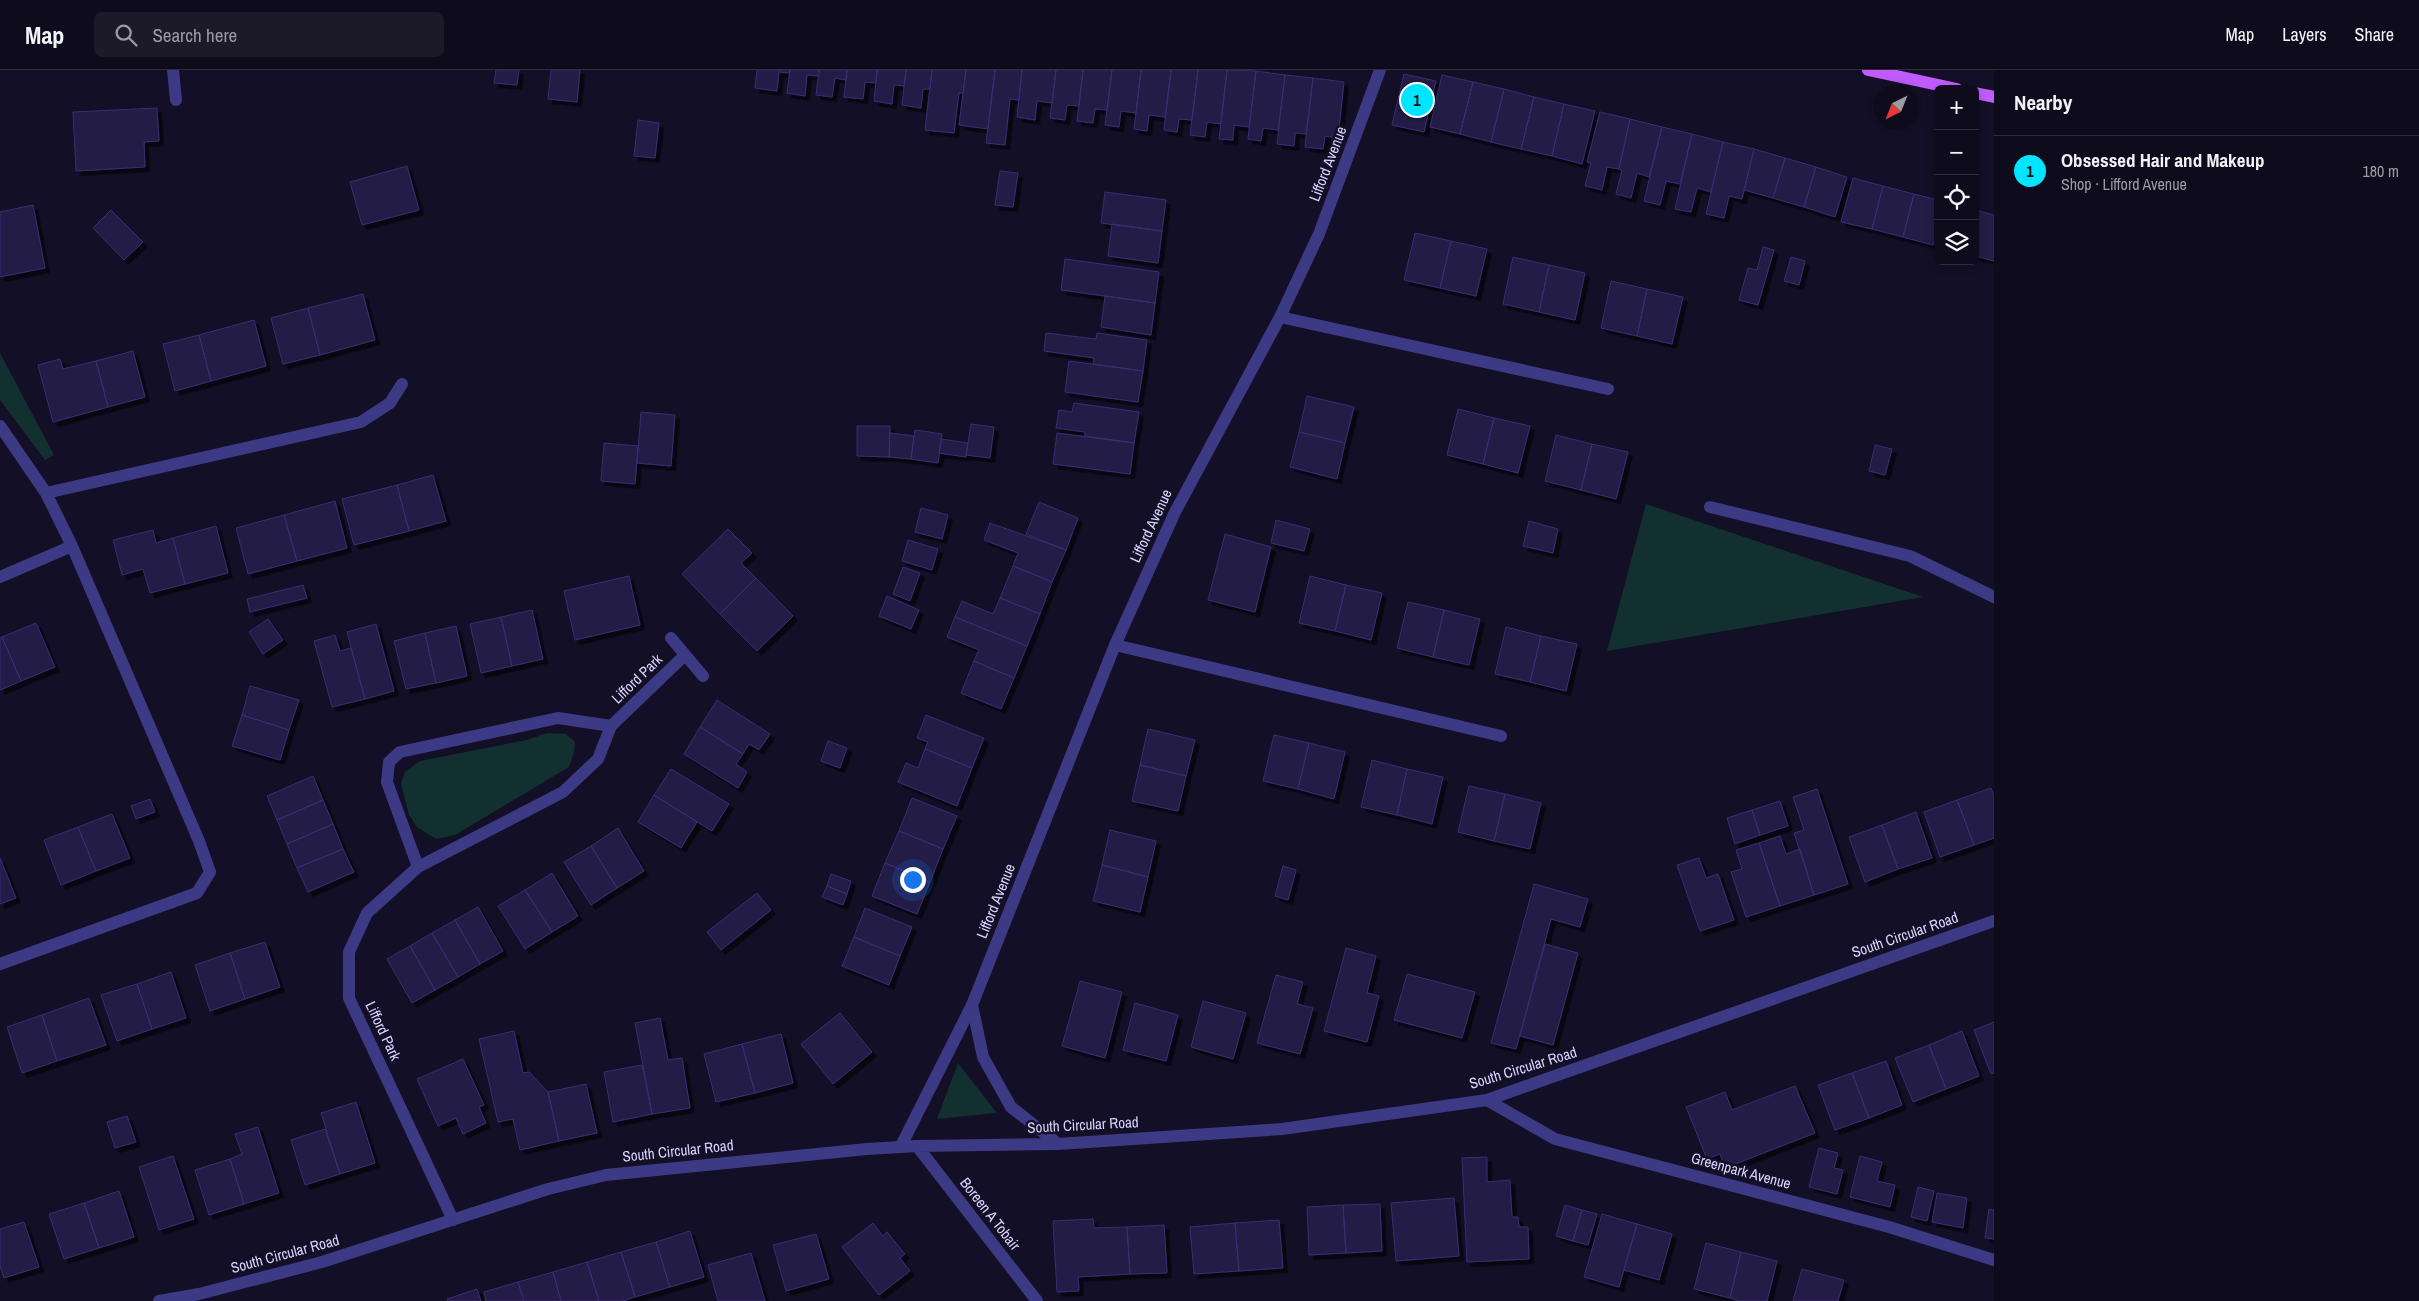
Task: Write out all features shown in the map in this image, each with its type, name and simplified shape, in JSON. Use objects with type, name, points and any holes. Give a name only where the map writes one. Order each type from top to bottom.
[{"type":"main road","points":[[1868,70],[1938,85]]},
{"type":"main road","points":[[1979,94],[1994,97]]},
{"type":"street","points":[[172,70],[176,100]]},
{"type":"street","name":"Lifford Avenue","points":[[901,1146],[972,1005],[1115,645],[1180,502],[1280,317],[1319,234],[1380,70]]},
{"type":"street","points":[[1280,317],[1608,389]]},
{"type":"street","points":[[46,493],[361,422],[390,403],[402,384]]},
{"type":"street","points":[[0,426],[46,493],[72,546],[199,841],[210,872],[197,893],[0,964]]},
{"type":"street","points":[[1710,508],[1910,556],[1994,597]]},
{"type":"street","points":[[0,577],[72,546]]},
{"type":"street","name":"Lifford Park","points":[[671,638],[703,676]]},
{"type":"street","points":[[1115,645],[1501,736]]},
{"type":"street","name":"Lifford Park","points":[[453,1220],[350,998],[349,952],[367,913],[418,867],[562,792],[598,759],[611,726],[685,655]]},
{"type":"street","name":"Lifford Park","points":[[418,867],[387,782],[388,762],[400,752],[558,718],[611,726]]},
{"type":"street","name":"South Circular Road","points":[[159,1301],[199,1294],[322,1262],[548,1188],[606,1175],[901,1146],[1058,1144],[1282,1129],[1487,1100],[1994,921]]},
{"type":"street","points":[[972,1005],[983,1057],[1011,1107],[1058,1144]]},
{"type":"street","name":"Greenpark Avenue","points":[[1487,1100],[1555,1139],[1889,1227],[1994,1260]]},
{"type":"street","name":"Boreen A Tobair","points":[[918,1146],[1037,1301]]},
{"type":"green space","points":[[0,353],[54,455],[45,460],[0,400]]},
{"type":"green space","points":[[1646,504],[1923,597],[1607,651]]},
{"type":"green space","points":[[547,733],[566,734],[575,742],[569,767],[455,835],[436,839],[417,827],[409,815],[401,784],[405,772],[420,761],[527,740]]},
{"type":"green space","points":[[958,1063],[996,1112],[996,1113],[937,1119]]},
{"type":"building","points":[[496,70],[519,70],[517,85],[494,83]]},
{"type":"building","points":[[551,70],[580,70],[577,102],[548,99]]},
{"type":"building","points":[[757,70],[790,70],[789,73],[779,72],[777,91],[755,88]]},
{"type":"building","points":[[790,70],[819,70],[818,76],[807,75],[805,96],[787,93]]},
{"type":"building","points":[[819,70],[847,70],[846,80],[835,78],[832,97],[816,95]]},
{"type":"building","points":[[847,70],[877,70],[876,83],[865,82],[863,99],[844,97]]},
{"type":"building","points":[[877,70],[906,70],[904,86],[894,85],[892,104],[874,101]]},
{"type":"building","points":[[906,70],[932,70],[930,89],[923,89],[921,108],[902,105]]},
{"type":"building","points":[[932,70],[966,70],[963,93],[959,93],[954,133],[925,130]]},
{"type":"building","points":[[966,70],[995,70],[988,129],[959,125]]},
{"type":"building","points":[[995,70],[1022,70],[1019,100],[1010,99],[1005,145],[986,143]]},
{"type":"building","points":[[1022,70],[1056,70],[1052,103],[1037,101],[1035,120],[1017,117]]},
{"type":"building","points":[[1056,70],[1083,70],[1079,106],[1067,105],[1065,120],[1050,118]]},
{"type":"building","points":[[1083,70],[1112,70],[1107,110],[1095,109],[1093,123],[1077,121]]},
{"type":"building","points":[[1112,70],[1141,70],[1136,113],[1121,111],[1119,127],[1105,125]]},
{"type":"building","points":[[1141,70],[1171,70],[1165,117],[1149,115],[1147,131],[1134,129]]},
{"type":"building","points":[[1171,70],[1198,70],[1192,120],[1179,119],[1177,132],[1164,130]]},
{"type":"building","points":[[1198,70],[1227,70],[1221,124],[1207,122],[1205,137],[1190,135]]},
{"type":"building","points":[[1227,70],[1256,71],[1249,127],[1234,125],[1233,140],[1219,139]]},
{"type":"building","points":[[1256,71],[1285,75],[1278,130],[1263,128],[1261,141],[1248,139]]},
{"type":"building","points":[[1404,74],[1436,81],[1424,132],[1392,125]]},
{"type":"building","points":[[1285,75],[1313,78],[1306,134],[1295,133],[1294,146],[1277,144]]},
{"type":"building","points":[[1442,75],[1473,82],[1460,134],[1430,127]]},
{"type":"building","points":[[1313,78],[1344,82],[1338,138],[1325,136],[1323,149],[1305,147]]},
{"type":"building","points":[[1473,82],[1504,89],[1491,142],[1460,134]]},
{"type":"building","points":[[1504,89],[1534,97],[1521,149],[1491,142]]},
{"type":"building","points":[[1534,97],[1564,104],[1552,156],[1521,149]]},
{"type":"building","points":[[1564,104],[1595,111],[1582,164],[1552,156]]},
{"type":"building","points":[[157,108],[159,141],[144,142],[145,167],[76,171],[73,112]]},
{"type":"building","points":[[1600,112],[1630,119],[1619,169],[1607,167],[1602,190],[1585,186],[1591,163],[1587,162]]},
{"type":"building","points":[[1630,119],[1662,127],[1649,177],[1637,173],[1631,198],[1616,194],[1622,170],[1619,169]]},
{"type":"building","points":[[638,120],[659,123],[655,158],[634,156]]},
{"type":"building","points":[[1662,127],[1692,134],[1680,184],[1666,181],[1660,205],[1644,201]]},
{"type":"building","points":[[1692,134],[1723,142],[1711,192],[1697,188],[1691,212],[1675,209]]},
{"type":"building","points":[[1723,142],[1754,149],[1742,199],[1729,196],[1724,218],[1706,214]]},
{"type":"building","points":[[1754,149],[1785,158],[1773,198],[1744,190]]},
{"type":"building","points":[[1785,158],[1816,167],[1804,207],[1773,198]]},
{"type":"building","points":[[407,166],[419,210],[362,225],[350,182]]},
{"type":"building","points":[[1816,167],[1847,177],[1835,217],[1804,207]]},
{"type":"building","points":[[1000,171],[1018,173],[1013,207],[995,205]]},
{"type":"building","points":[[1853,178],[1883,186],[1872,229],[1841,222]]},
{"type":"building","points":[[1883,186],[1914,194],[1903,237],[1872,229]]},
{"type":"building","points":[[1105,192],[1166,200],[1162,231],[1101,223]]},
{"type":"building","points":[[1914,194],[1934,199],[1933,245],[1903,237]]},
{"type":"building","points":[[33,205],[45,268],[0,277],[0,212]]},
{"type":"building","points":[[111,210],[143,242],[124,260],[93,228]]},
{"type":"building","points":[[1979,211],[1994,215],[1994,261],[1979,257]]},
{"type":"building","points":[[1112,224],[1162,231],[1158,263],[1108,256]]},
{"type":"building","points":[[1415,233],[1451,241],[1440,288],[1404,280]]},
{"type":"building","points":[[1451,241],[1487,249],[1476,296],[1440,288]]},
{"type":"building","points":[[1763,247],[1774,250],[1758,305],[1739,300],[1748,268],[1757,270]]},
{"type":"building","points":[[1513,257],[1549,265],[1539,312],[1503,304]]},
{"type":"building","points":[[1791,257],[1805,261],[1799,285],[1784,281]]},
{"type":"building","points":[[1065,259],[1159,272],[1155,303],[1061,290]]},
{"type":"building","points":[[1549,265],[1585,273],[1575,320],[1539,312]]},
{"type":"building","points":[[1611,281],[1647,289],[1637,336],[1601,328]]},
{"type":"building","points":[[1647,289],[1683,297],[1672,344],[1637,336]]},
{"type":"building","points":[[363,294],[375,340],[320,355],[308,308]]},
{"type":"building","points":[[1105,296],[1155,303],[1151,335],[1101,327]]},
{"type":"building","points":[[308,308],[320,355],[283,364],[271,318]]},
{"type":"building","points":[[254,320],[266,366],[211,381],[199,335]]},
{"type":"building","points":[[1046,333],[1096,339],[1097,333],[1147,340],[1143,371],[1093,364],[1094,358],[1044,351]]},
{"type":"building","points":[[199,335],[211,381],[175,391],[163,344]]},
{"type":"building","points":[[133,351],[145,397],[108,407],[96,361]]},
{"type":"building","points":[[60,359],[63,369],[96,361],[108,407],[53,422],[38,365]]},
{"type":"building","points":[[1069,361],[1143,371],[1138,402],[1065,392]]},
{"type":"building","points":[[1307,396],[1354,407],[1345,443],[1299,432]]},
{"type":"building","points":[[1074,403],[1139,412],[1134,443],[1085,436],[1085,432],[1056,428],[1059,410],[1072,412]]},
{"type":"building","points":[[1458,409],[1494,418],[1483,464],[1447,455]]},
{"type":"building","points":[[641,412],[675,415],[671,466],[637,463]]},
{"type":"building","points":[[1494,418],[1530,426],[1518,473],[1483,464]]},
{"type":"building","points":[[971,424],[994,427],[990,458],[966,455]]},
{"type":"building","points":[[857,426],[890,426],[889,457],[857,456]]},
{"type":"building","points":[[915,430],[942,434],[938,463],[911,459]]},
{"type":"building","points":[[1299,432],[1345,443],[1337,479],[1290,467]]},
{"type":"building","points":[[890,433],[914,436],[911,459],[889,457]]},
{"type":"building","points":[[1057,433],[1134,443],[1130,474],[1053,464]]},
{"type":"building","points":[[1556,435],[1592,444],[1581,490],[1545,481]]},
{"type":"building","points":[[941,439],[968,443],[966,457],[939,453]]},
{"type":"building","points":[[604,443],[638,446],[635,484],[601,481]]},
{"type":"building","points":[[1592,444],[1628,452],[1616,499],[1581,490]]},
{"type":"building","points":[[1875,445],[1892,449],[1885,475],[1869,471]]},
{"type":"building","points":[[433,475],[446,521],[409,531],[397,485]]},
{"type":"building","points":[[397,485],[409,531],[354,545],[342,499]]},
{"type":"building","points":[[335,501],[347,548],[297,561],[284,515]]},
{"type":"building","points":[[1039,502],[1078,518],[1066,550],[1026,534]]},
{"type":"building","points":[[921,508],[948,515],[942,539],[915,532]]},
{"type":"building","points":[[284,515],[297,561],[248,574],[236,528]]},
{"type":"building","points":[[1276,520],[1310,529],[1304,551],[1271,543]]},
{"type":"building","points":[[1529,521],[1558,529],[1553,553],[1523,546]]},
{"type":"building","points":[[990,523],[1066,550],[1052,582],[1013,566],[1018,553],[984,540]]},
{"type":"building","points":[[216,526],[228,573],[185,584],[173,538]]},
{"type":"building","points":[[728,529],[752,553],[741,563],[756,578],[720,614],[682,574]]},
{"type":"building","points":[[153,530],[156,543],[173,538],[185,584],[150,593],[143,569],[122,575],[113,540]]},
{"type":"building","points":[[1225,534],[1271,547],[1255,612],[1208,600]]},
{"type":"building","points":[[908,540],[938,549],[932,570],[902,561]]},
{"type":"building","points":[[1013,566],[1052,582],[1040,614],[1000,598]]},
{"type":"building","points":[[903,567],[920,573],[910,601],[893,594]]},
{"type":"building","points":[[629,576],[640,625],[575,640],[564,591]]},
{"type":"building","points":[[1310,576],[1346,585],[1335,631],[1299,623]]},
{"type":"building","points":[[756,578],[793,616],[757,651],[720,614]]},
{"type":"building","points":[[303,585],[307,598],[250,612],[247,599]]},
{"type":"building","points":[[1346,585],[1382,593],[1371,640],[1335,631]]},
{"type":"building","points":[[887,596],[919,610],[911,629],[879,616]]},
{"type":"building","points":[[1000,598],[1040,614],[1027,646],[955,617],[962,601],[993,614]]},
{"type":"building","points":[[1408,602],[1444,610],[1433,657],[1397,648]]},
{"type":"building","points":[[532,610],[543,659],[512,666],[501,617]]},
{"type":"building","points":[[1444,610],[1480,619],[1469,665],[1433,657]]},
{"type":"building","points":[[501,617],[512,666],[481,673],[470,624]]},
{"type":"building","points":[[955,617],[1027,646],[1014,678],[974,661],[979,650],[947,637]]},
{"type":"building","points":[[268,619],[283,640],[263,654],[249,632]]},
{"type":"building","points":[[36,623],[55,667],[21,681],[2,637]]},
{"type":"building","points":[[376,624],[394,691],[365,699],[347,632]]},
{"type":"building","points":[[456,626],[467,676],[436,683],[425,633]]},
{"type":"building","points":[[1506,627],[1541,636],[1530,682],[1495,674]]},
{"type":"building","points":[[425,633],[436,683],[406,689],[394,641]]},
{"type":"building","points":[[335,635],[340,651],[351,648],[365,699],[332,707],[314,641]]},
{"type":"building","points":[[1541,636],[1577,644],[1566,691],[1530,682]]},
{"type":"building","points":[[2,637],[21,681],[0,690],[0,638]]},
{"type":"building","points":[[974,661],[1014,678],[1001,709],[961,693]]},
{"type":"building","points":[[250,686],[299,700],[289,730],[242,715]]},
{"type":"building","points":[[717,700],[770,734],[759,750],[749,744],[743,754],[700,727]]},
{"type":"building","points":[[242,715],[289,730],[280,760],[232,746]]},
{"type":"building","points":[[926,715],[984,738],[972,768],[925,749],[928,742],[917,738]]},
{"type":"building","points":[[700,727],[743,754],[736,764],[747,772],[738,788],[684,754]]},
{"type":"building","points":[[1148,729],[1195,740],[1186,776],[1140,765]]},
{"type":"building","points":[[1274,735],[1309,743],[1298,789],[1263,781]]},
{"type":"building","points":[[828,741],[847,748],[840,768],[821,761]]},
{"type":"building","points":[[1309,743],[1345,752],[1334,799],[1298,789]]},
{"type":"building","points":[[925,749],[972,768],[957,806],[898,782],[906,763],[918,768]]},
{"type":"building","points":[[1372,760],[1407,769],[1397,815],[1361,807]]},
{"type":"building","points":[[1140,765],[1186,776],[1178,811],[1132,801]]},
{"type":"building","points":[[671,769],[729,804],[712,831],[654,795]]},
{"type":"building","points":[[1407,769],[1443,777],[1432,824],[1397,815]]},
{"type":"building","points":[[313,776],[323,800],[277,820],[267,796]]},
{"type":"building","points":[[1469,786],[1505,794],[1494,841],[1458,832]]},
{"type":"building","points":[[1991,788],[1994,796],[1994,838],[1974,845],[1957,800]]},
{"type":"building","points":[[1817,789],[1848,884],[1814,895],[1794,833],[1804,830],[1793,797]]},
{"type":"building","points":[[1505,794],[1541,803],[1530,849],[1494,841]]},
{"type":"building","points":[[654,795],[697,822],[681,848],[638,822]]},
{"type":"building","points":[[912,798],[957,816],[943,849],[899,831]]},
{"type":"building","points":[[150,799],[155,812],[136,819],[131,806]]},
{"type":"building","points":[[323,800],[333,824],[287,844],[277,820]]},
{"type":"building","points":[[1957,800],[1974,845],[1940,857],[1924,812]]},
{"type":"building","points":[[1780,801],[1788,826],[1760,835],[1752,810]]},
{"type":"building","points":[[1752,810],[1760,835],[1735,844],[1727,818]]},
{"type":"building","points":[[1916,812],[1932,858],[1898,869],[1882,825]]},
{"type":"building","points":[[112,814],[130,858],[96,871],[78,827]]},
{"type":"building","points":[[333,824],[343,849],[297,868],[287,844]]},
{"type":"building","points":[[1882,825],[1898,869],[1865,882],[1849,837]]},
{"type":"building","points":[[78,827],[96,871],[61,885],[44,840]]},
{"type":"building","points":[[618,828],[644,871],[617,888],[591,846]]},
{"type":"building","points":[[1110,830],[1156,841],[1148,877],[1102,865]]},
{"type":"building","points":[[899,831],[943,849],[930,882],[885,863]]},
{"type":"building","points":[[1780,836],[1786,854],[1800,849],[1814,895],[1780,906],[1759,843]]},
{"type":"building","points":[[1759,843],[1780,906],[1746,917],[1731,872],[1742,869],[1736,850]]},
{"type":"building","points":[[591,846],[617,888],[591,905],[564,862]]},
{"type":"building","points":[[343,849],[354,872],[308,892],[297,868]]},
{"type":"building","points":[[0,858],[16,898],[0,904]]},
{"type":"building","points":[[1699,858],[1706,878],[1718,874],[1734,920],[1700,931],[1677,865]]},
{"type":"building","points":[[885,863],[930,882],[917,914],[872,896]]},
{"type":"building","points":[[1102,865],[1148,877],[1140,912],[1093,901]]},
{"type":"building","points":[[1283,866],[1296,870],[1288,900],[1275,896]]},
{"type":"building","points":[[552,873],[578,916],[552,932],[525,890]]},
{"type":"building","points":[[831,874],[851,881],[847,894],[827,886]]},
{"type":"building","points":[[1534,884],[1588,899],[1580,927],[1551,919],[1516,1049],[1491,1043]]},
{"type":"building","points":[[827,886],[847,894],[843,905],[822,897]]},
{"type":"building","points":[[525,890],[552,932],[525,949],[498,906]]},
{"type":"building","points":[[757,893],[771,910],[721,950],[707,932]]},
{"type":"building","points":[[478,907],[503,951],[480,964],[455,920]]},
{"type":"building","points":[[865,908],[912,927],[900,956],[854,937]]},
{"type":"building","points":[[455,920],[480,964],[458,977],[432,933]]},
{"type":"building","points":[[432,933],[458,977],[435,990],[410,946]]},
{"type":"building","points":[[854,937],[900,956],[889,985],[842,966]]},
{"type":"building","points":[[265,942],[280,987],[245,999],[230,953]]},
{"type":"building","points":[[1545,944],[1578,953],[1553,1045],[1520,1036]]},
{"type":"building","points":[[410,946],[435,990],[412,1003],[387,959]]},
{"type":"building","points":[[1346,948],[1376,956],[1367,993],[1379,996],[1367,1042],[1324,1031]]},
{"type":"building","points":[[230,953],[245,999],[210,1011],[195,965]]},
{"type":"building","points":[[171,972],[186,1018],[152,1029],[137,984]]},
{"type":"building","points":[[1407,974],[1475,992],[1462,1038],[1394,1020]]},
{"type":"building","points":[[1276,975],[1303,982],[1297,1004],[1313,1008],[1300,1054],[1257,1043]]},
{"type":"building","points":[[1080,981],[1122,992],[1105,1058],[1062,1046]]},
{"type":"building","points":[[137,984],[152,1029],[117,1041],[101,995]]},
{"type":"building","points":[[89,998],[106,1045],[57,1061],[42,1015]]},
{"type":"building","points":[[1203,1001],[1246,1013],[1233,1059],[1191,1047]]},
{"type":"building","points":[[1135,1003],[1178,1015],[1166,1061],[1123,1050]]},
{"type":"building","points":[[840,1013],[872,1052],[833,1084],[801,1044]]},
{"type":"building","points":[[42,1015],[57,1061],[22,1073],[7,1027]]},
{"type":"building","points":[[660,1018],[668,1060],[682,1058],[690,1108],[652,1114],[635,1023]]},
{"type":"building","points":[[1994,1022],[1994,1073],[1991,1074],[1974,1030]]},
{"type":"building","points":[[514,1031],[523,1073],[529,1072],[548,1092],[559,1141],[520,1150],[513,1119],[498,1122],[479,1039]]},
{"type":"building","points":[[1962,1031],[1979,1076],[1946,1089],[1929,1045]]},
{"type":"building","points":[[781,1034],[793,1083],[755,1093],[742,1044]]},
{"type":"building","points":[[742,1044],[755,1093],[716,1102],[704,1054]]},
{"type":"building","points":[[1929,1045],[1946,1089],[1913,1102],[1895,1058]]},
{"type":"building","points":[[463,1059],[484,1105],[479,1107],[486,1123],[463,1134],[456,1118],[438,1126],[417,1079]]},
{"type":"building","points":[[1886,1061],[1902,1105],[1869,1118],[1852,1073]]},
{"type":"building","points":[[642,1065],[652,1114],[613,1122],[604,1072]]},
{"type":"building","points":[[1852,1073],[1869,1118],[1835,1130],[1818,1085]]},
{"type":"building","points":[[586,1084],[597,1133],[559,1141],[548,1092]]},
{"type":"building","points":[[1795,1086],[1815,1133],[1725,1168],[1720,1154],[1707,1159],[1686,1107],[1725,1092],[1732,1110]]},
{"type":"building","points":[[356,1102],[375,1163],[340,1174],[321,1113]]},
{"type":"building","points":[[127,1116],[136,1142],[115,1148],[107,1122]]},
{"type":"building","points":[[258,1127],[279,1193],[244,1204],[230,1159],[242,1154],[235,1134]]},
{"type":"building","points":[[325,1129],[340,1174],[305,1185],[291,1140]]},
{"type":"building","points":[[1819,1148],[1838,1153],[1834,1168],[1843,1170],[1837,1194],[1809,1187]]},
{"type":"building","points":[[173,1156],[194,1219],[159,1230],[139,1167]]},
{"type":"building","points":[[1860,1156],[1882,1162],[1877,1181],[1895,1185],[1890,1207],[1850,1197]]},
{"type":"building","points":[[1487,1157],[1487,1182],[1510,1180],[1512,1217],[1518,1217],[1519,1227],[1528,1227],[1529,1259],[1467,1262],[1462,1158]]},
{"type":"building","points":[[230,1159],[244,1204],[209,1215],[195,1170]]},
{"type":"building","points":[[1918,1187],[1934,1191],[1927,1221],[1911,1217]]},
{"type":"building","points":[[119,1191],[134,1237],[99,1248],[84,1203]]},
{"type":"building","points":[[1937,1193],[1967,1198],[1963,1228],[1932,1222]]},
{"type":"building","points":[[1454,1198],[1459,1256],[1396,1261],[1391,1203]]},
{"type":"building","points":[[84,1203],[99,1248],[64,1259],[49,1214]]},
{"type":"building","points":[[1380,1204],[1382,1251],[1346,1253],[1343,1205]]},
{"type":"building","points":[[1343,1205],[1346,1253],[1309,1255],[1307,1207]]},
{"type":"building","points":[[1565,1205],[1582,1210],[1573,1241],[1556,1236]]},
{"type":"building","points":[[1989,1209],[1994,1210],[1994,1239],[1985,1238]]},
{"type":"building","points":[[1582,1210],[1597,1214],[1588,1245],[1573,1241]]},
{"type":"building","points":[[1602,1214],[1637,1224],[1619,1287],[1584,1277]]},
{"type":"building","points":[[1093,1219],[1094,1228],[1127,1227],[1130,1274],[1078,1277],[1079,1291],[1057,1292],[1053,1221]]},
{"type":"building","points":[[1279,1220],[1283,1268],[1239,1271],[1235,1223]]},
{"type":"building","points":[[24,1222],[39,1267],[4,1278],[0,1266],[0,1229]]},
{"type":"building","points":[[873,1223],[883,1236],[887,1232],[905,1254],[900,1258],[910,1271],[879,1295],[842,1247]]},
{"type":"building","points":[[1235,1223],[1239,1271],[1194,1274],[1190,1227]]},
{"type":"building","points":[[1637,1224],[1672,1234],[1659,1280],[1624,1270]]},
{"type":"building","points":[[1164,1225],[1167,1273],[1130,1274],[1127,1227]]},
{"type":"building","points":[[690,1231],[704,1277],[670,1287],[656,1242]]},
{"type":"building","points":[[816,1234],[829,1279],[786,1291],[773,1245]]},
{"type":"building","points":[[656,1242],[670,1287],[635,1297],[621,1252]]},
{"type":"building","points":[[1706,1243],[1741,1252],[1730,1298],[1694,1289]]},
{"type":"building","points":[[621,1252],[635,1297],[623,1301],[599,1301],[587,1262]]},
{"type":"building","points":[[1741,1252],[1777,1261],[1767,1301],[1739,1301],[1730,1298]]},
{"type":"building","points":[[751,1253],[765,1301],[718,1301],[708,1265]]},
{"type":"building","points":[[587,1262],[599,1301],[561,1301],[553,1272]]},
{"type":"building","points":[[1802,1269],[1844,1280],[1838,1301],[1793,1301]]},
{"type":"building","points":[[553,1272],[561,1301],[524,1301],[518,1282]]},
{"type":"building","points":[[518,1282],[524,1301],[486,1301],[484,1292]]},
{"type":"building","points":[[477,1289],[481,1301],[448,1301],[447,1299]]},
{"type":"place","name":"Obsessed Hair and Makeup","points":[[1417,100]]}]
